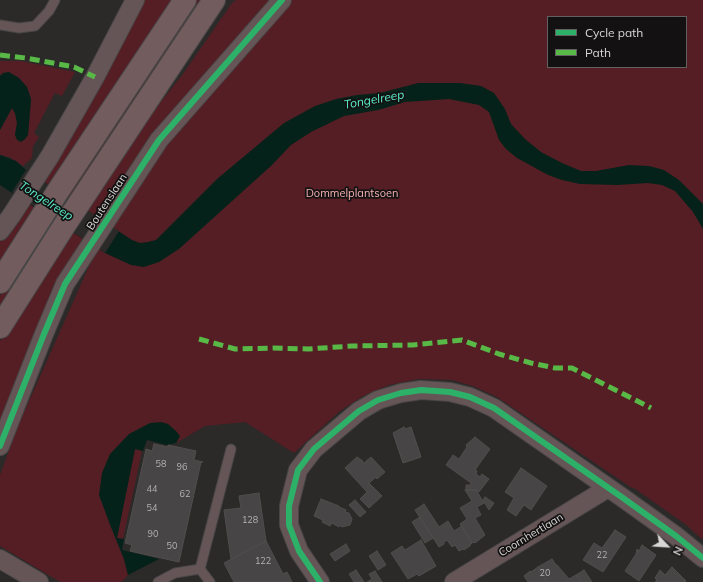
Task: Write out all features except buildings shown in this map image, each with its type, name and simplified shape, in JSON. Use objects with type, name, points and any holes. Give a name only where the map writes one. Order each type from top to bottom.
[{"type":"main road","points":[[0,282],[58,191],[185,0]]},
{"type":"main road","name":"Boutenslaan","points":[[0,327],[64,226],[214,0]]},
{"type":"street","points":[[0,231],[50,156],[95,77],[135,0]]},
{"type":"street","name":"Boutenslaan","points":[[0,446],[65,284],[159,140],[281,1]]},
{"type":"street","points":[[320,582],[299,551],[289,525],[289,506],[298,470],[314,449],[359,411],[378,400],[401,393],[421,390],[450,392],[470,397],[494,408],[676,536],[703,558]]},
{"type":"street","name":"Coornhertlaan","points":[[454,582],[608,488]]},
{"type":"street","points":[[0,559],[39,582]]},
{"type":"lane","points":[[0,25],[18,28],[35,26],[49,11],[55,0]]},
{"type":"lane","points":[[200,569],[231,449]]},
{"type":"lane","points":[[158,582],[175,573],[200,569]]},
{"type":"lane","points":[[200,569],[210,582]]},
{"type":"green space","points":[[145,0],[178,0],[0,270],[0,241],[7,232],[99,81]]},
{"type":"green space","points":[[194,0],[208,0],[0,315],[0,296],[115,117]]},
{"type":"green space","name":"Dommelplantsoen","points":[[236,0],[703,0],[703,540],[685,524],[634,488],[497,397],[473,386],[452,380],[419,379],[389,385],[363,396],[340,411],[294,453],[245,422],[205,426],[176,443],[180,436],[129,434],[109,522],[124,559],[128,575],[122,582],[60,582],[0,546],[0,475],[18,426],[94,255],[176,106],[133,163],[0,431],[0,341],[141,122],[164,98],[183,74],[232,3]]},
{"type":"green space","points":[[0,61],[21,61],[75,72],[62,96],[55,93],[34,133],[39,137],[33,146],[32,158],[23,166],[9,157],[0,155],[0,130],[12,108],[15,113],[17,123],[15,135],[23,141],[25,139],[28,135],[31,99],[27,87],[16,76],[1,74],[0,76]]},
{"type":"green space","points":[[135,449],[142,451],[123,539],[117,538]]},
{"type":"water","points":[[9,72],[19,78],[27,87],[31,99],[28,135],[21,142],[17,140],[15,135],[17,123],[15,113],[12,108],[0,130],[0,76],[3,73]]},
{"type":"water","name":"Tongelreep","points":[[418,83],[460,83],[481,86],[494,93],[505,109],[511,124],[525,139],[541,152],[581,171],[596,171],[629,165],[649,166],[664,170],[679,180],[703,204],[703,229],[693,212],[675,191],[662,185],[648,183],[617,185],[580,184],[548,175],[517,158],[506,149],[499,140],[489,112],[479,105],[449,99],[405,102],[378,110],[344,116],[311,132],[291,145],[272,165],[179,249],[159,262],[144,267],[131,265],[105,253],[0,185],[0,155],[16,161],[26,170],[132,240],[140,243],[148,242],[156,240],[217,179],[284,123],[315,106],[336,99],[380,93]]},
{"type":"water","points":[[161,422],[168,424],[180,436],[176,443],[167,445],[147,440],[143,451],[135,449],[117,538],[124,539],[122,550],[159,559],[128,575],[124,559],[99,495],[102,473],[110,454],[129,434],[150,423]]},
{"type":"pier","points":[[26,170],[119,231],[105,253],[12,192]]},
{"type":"marked path","points":[[0,55],[26,58],[74,67],[95,77]]},
{"type":"marked path","points":[[199,339],[235,349],[308,349],[352,346],[413,345],[462,340],[499,354],[531,363],[555,368],[572,368],[651,408]]},
{"type":"cycle path","points":[[0,446],[65,284],[159,140],[282,0]]},
{"type":"cycle path","points":[[320,582],[299,551],[289,525],[289,506],[298,470],[314,449],[359,411],[378,400],[401,393],[421,390],[450,392],[470,397],[494,408],[676,536],[703,558]]}]
